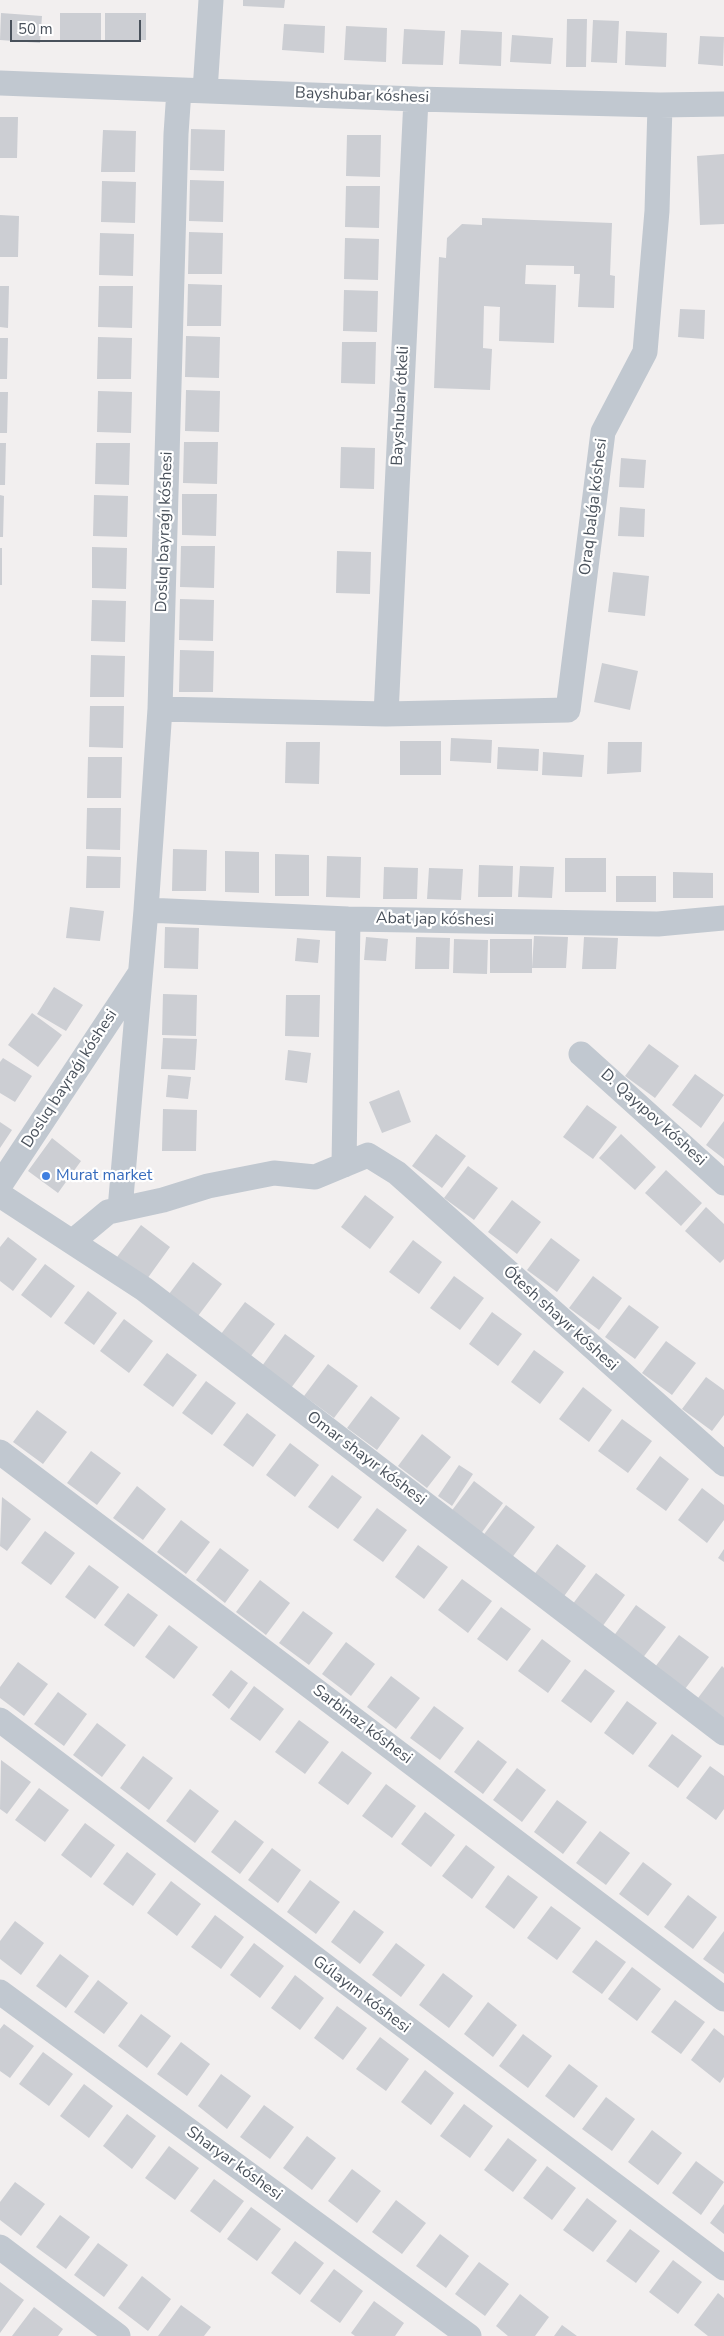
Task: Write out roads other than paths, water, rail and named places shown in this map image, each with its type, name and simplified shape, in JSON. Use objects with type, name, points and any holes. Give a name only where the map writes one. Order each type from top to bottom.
[{"type":"street","points":[[205,91],[211,0]]},
{"type":"street","name":"Bayshubar kóshesi","points":[[0,83],[416,98],[660,105],[724,104]]},
{"type":"street","name":"Doslıq bayraǵı kóshesi","points":[[120,1209],[146,910],[160,709],[176,134],[179,90]]},
{"type":"street","name":"Bayshubar ótkeli","points":[[386,714],[416,98]]},
{"type":"street","name":"Oraq balǵa kóshesi","points":[[386,714],[568,710],[603,432],[645,352],[656,211],[660,105]]},
{"type":"street","points":[[160,709],[386,714]]},
{"type":"street","name":"Abat jap kóshesi","points":[[146,910],[348,919],[658,924],[724,918]]},
{"type":"street","points":[[72,1242],[108,1212],[164,1200],[208,1186],[274,1173],[315,1177],[344,1165],[348,919]]},
{"type":"street","name":"Doslıq bayraǵı kóshesi","points":[[0,1186],[140,973]]},
{"type":"street","name":"D. Qayıpov kóshesi","points":[[581,1054],[724,1183]]},
{"type":"street","name":"Ótesh shayır kóshesi","points":[[344,1165],[368,1156],[397,1173],[724,1464]]},
{"type":"street","name":"Omar shayır kóshesi","points":[[0,1195],[152,1296],[724,1733]]},
{"type":"street","name":"Sarbinaz kóshesi","points":[[0,1452],[724,1999]]},
{"type":"street","name":"Gúlayım kóshesi","points":[[0,1720],[724,2268]]},
{"type":"street","name":"Sharyar kóshesi","points":[[0,1992],[469,2336]]},
{"type":"street","points":[[0,2248],[118,2336]]},
{"type":"place","name":"Murat market","points":[[46,1176]]}]
